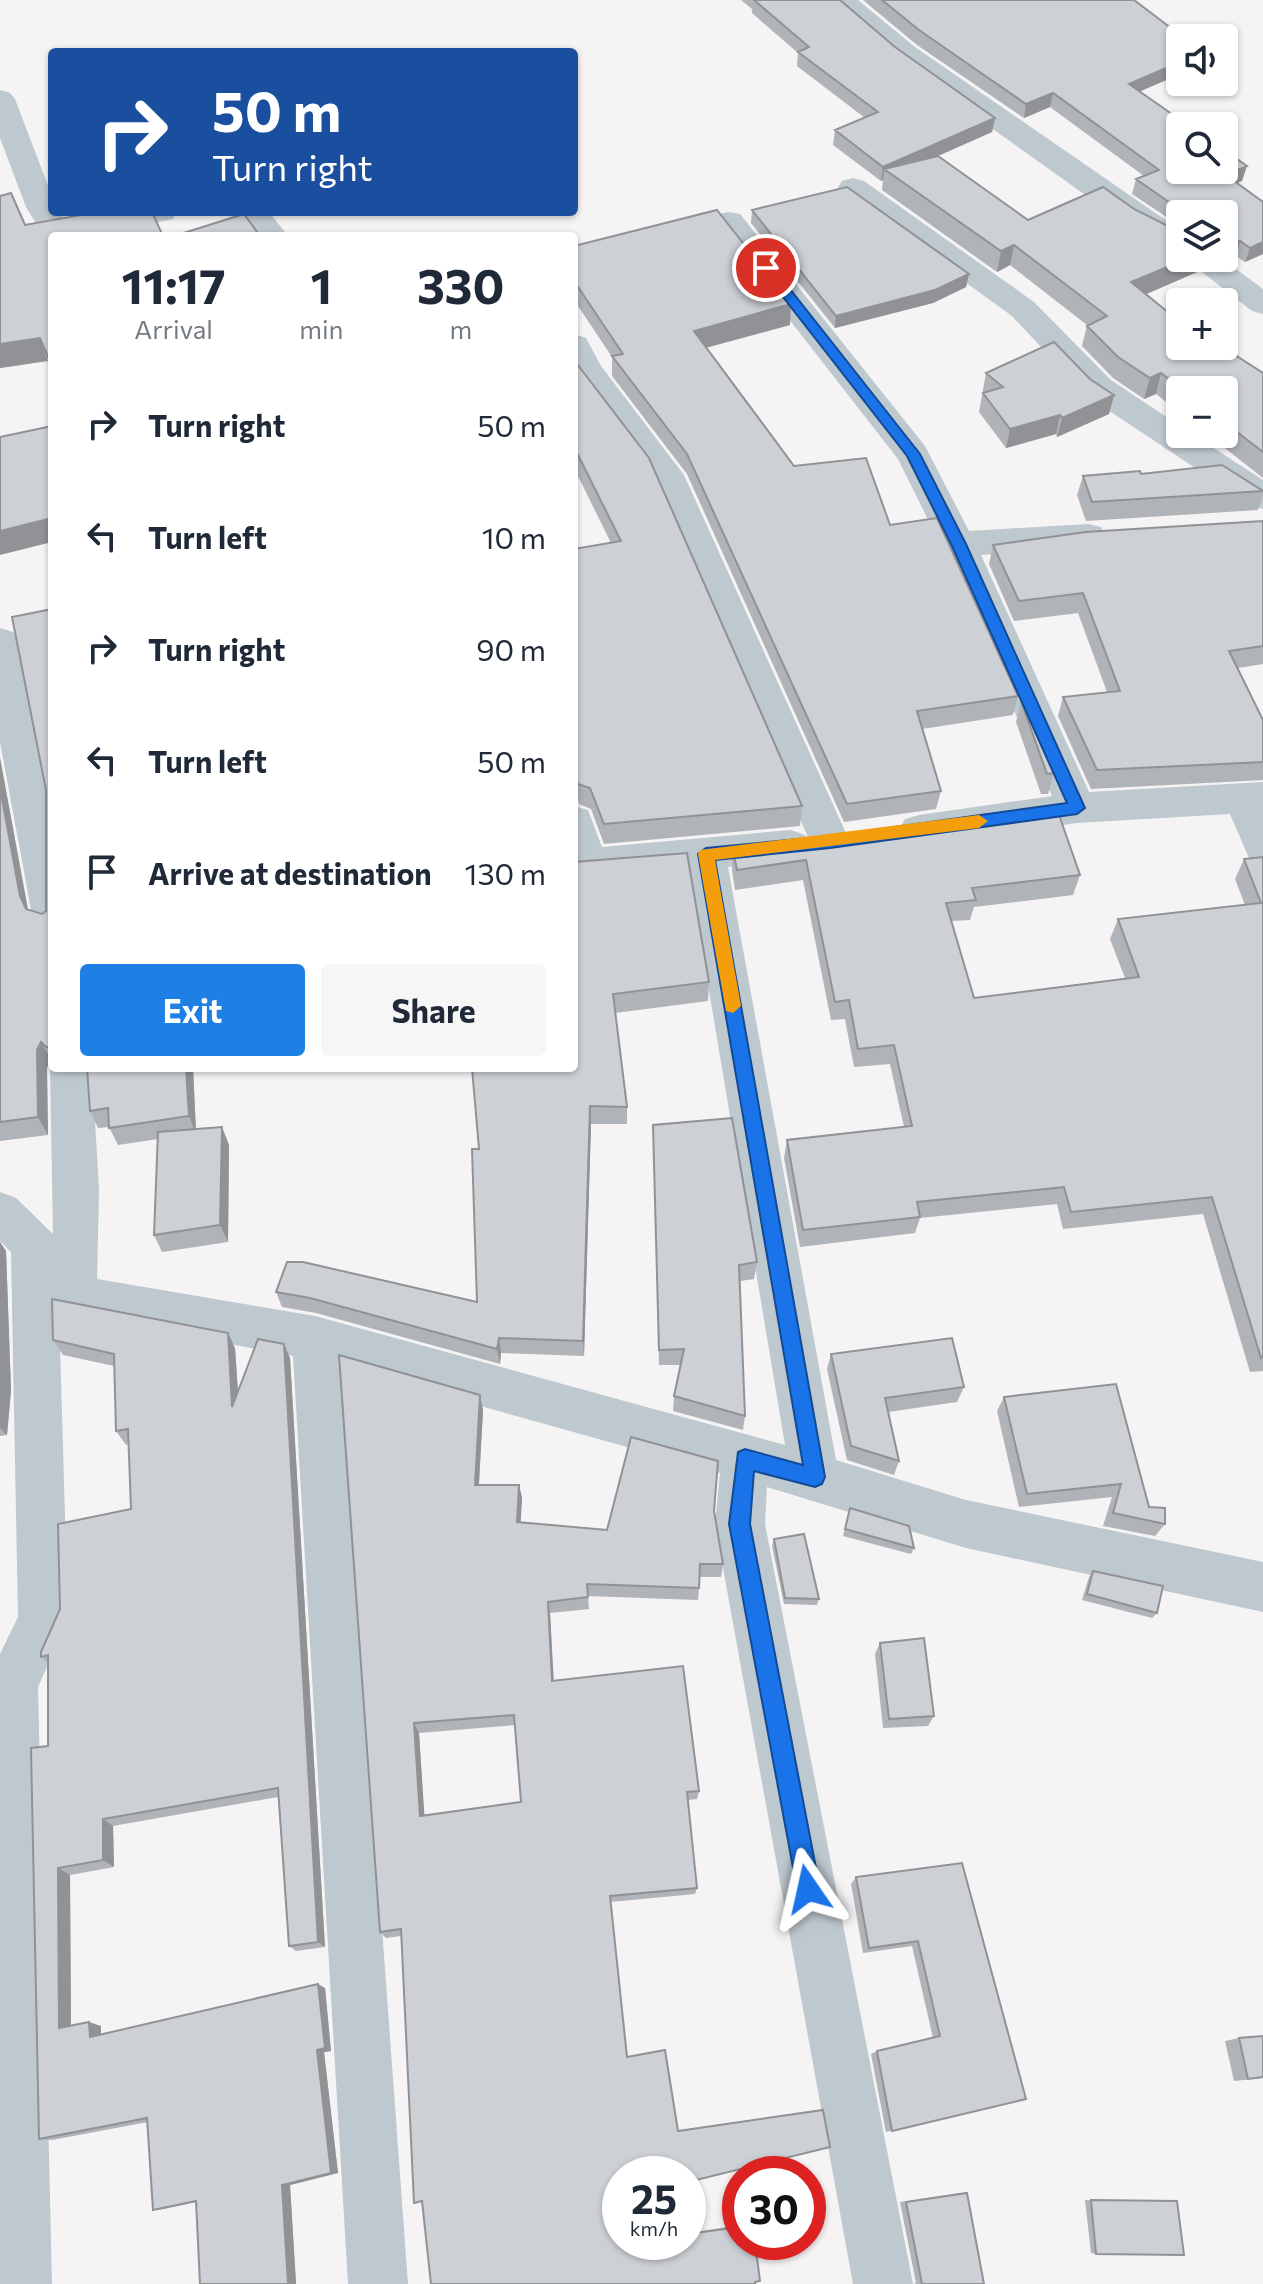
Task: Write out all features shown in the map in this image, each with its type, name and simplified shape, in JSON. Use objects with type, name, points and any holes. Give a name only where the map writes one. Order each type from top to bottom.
[{"type":"street","points":[[841,0],[905,53],[1166,235]]},
{"type":"street","points":[[0,99],[41,207],[57,232]]},
{"type":"street","points":[[853,187],[1023,309],[1099,388],[1207,457],[1258,516]]},
{"type":"street","points":[[67,232],[143,216]]},
{"type":"street","points":[[256,216],[269,232]]},
{"type":"street","points":[[729,221],[913,454],[958,544],[1077,808]]},
{"type":"street","points":[[1219,272],[1263,304]]},
{"type":"street","points":[[578,353],[586,370],[667,475],[856,838]]},
{"type":"street","points":[[958,544],[1126,534]]},
{"type":"street","points":[[0,641],[48,894]]},
{"type":"street","points":[[580,864],[856,838],[1077,808],[1253,798],[1263,847]]},
{"type":"street","points":[[706,854],[815,1477]]},
{"type":"street","points":[[71,1072],[77,1190],[74,1296]]},
{"type":"street","points":[[0,1212],[34,1244],[74,1296],[315,1338],[815,1477],[966,1524],[1263,1587]]},
{"type":"street","points":[[22,2284],[6,1686],[43,1620],[34,1244]]},
{"type":"street","points":[[315,1338],[378,2284]]},
{"type":"street","points":[[745,1459],[740,1524],[883,2284]]},
{"type":"building","points":[[754,0],[840,0],[895,47],[995,118],[883,167],[835,130],[878,112],[798,52],[809,47]]},
{"type":"building","points":[[882,0],[1134,0],[1166,24],[1166,68],[1129,84],[1169,112],[1166,112],[1166,184],[1238,184],[1263,202],[1263,242],[1250,248],[1238,242],[1238,200],[1166,200],[1136,179],[1159,170],[1053,93],[1026,104],[919,30]]},
{"type":"building","points":[[938,156],[1028,220],[1103,187],[1134,209],[1166,225],[1166,268],[1131,282],[1166,311],[1166,360],[1238,360],[1238,357],[1263,373],[1263,452],[1238,433],[1238,376],[1166,377],[1161,373],[1150,378],[1118,357],[1087,326],[1107,316],[1014,245],[1001,251],[884,169]]},
{"type":"building","points":[[1238,160],[1247,166],[1238,170]]},
{"type":"building","points":[[847,187],[969,274],[935,290],[836,316],[752,210]]},
{"type":"building","points":[[11,193],[25,225],[76,216],[154,216],[161,232],[48,232],[48,357],[40,338],[0,344],[0,196]]},
{"type":"building","points":[[717,210],[791,304],[694,331],[794,466],[866,458],[890,525],[937,518],[1018,696],[917,711],[941,791],[847,804],[687,454],[612,356],[623,354],[578,287],[578,245]]},
{"type":"building","points":[[245,216],[257,232],[187,232]]},
{"type":"building","points":[[1054,342],[1090,379],[1114,395],[1062,418],[1060,415],[1010,429],[983,393],[1003,387],[986,373]]},
{"type":"building","points":[[578,365],[649,458],[802,806],[604,824],[590,788],[578,784],[578,548],[621,541],[578,455]]},
{"type":"building","points":[[48,427],[48,519],[0,531],[0,437]]},
{"type":"building","points":[[1222,465],[1263,491],[1092,502],[1083,476],[1140,471],[1141,474]]},
{"type":"building","points":[[1263,521],[1263,646],[1229,651],[1263,720],[1263,762],[1097,770],[1063,697],[1120,691],[1083,593],[1019,601],[993,545],[1086,532]]},
{"type":"building","points":[[48,610],[48,1047],[41,1042],[37,1050],[38,1117],[0,1122],[0,788],[20,896],[26,909],[42,914],[46,911],[46,790],[12,617]]},
{"type":"building","points":[[1021,701],[1054,773],[1047,774]]},
{"type":"building","points":[[1058,812],[1080,875],[972,888],[976,900],[946,903],[974,998],[1139,977],[1118,919],[1261,903],[1244,859],[1263,857],[1261,1358],[1212,1197],[1071,1212],[1064,1187],[917,1202],[920,1217],[803,1230],[787,1140],[912,1126],[894,1045],[858,1049],[849,1000],[835,1002],[806,860],[737,870],[733,850]]},
{"type":"building","points":[[687,853],[709,982],[613,994],[627,1107],[590,1106],[583,1341],[499,1338],[497,1349],[310,1298],[276,1292],[287,1262],[303,1262],[477,1302],[472,1149],[479,1149],[472,1072],[578,1072],[578,862]]},
{"type":"building","points":[[87,1072],[186,1072],[189,1116],[109,1128],[108,1108],[90,1111]]},
{"type":"building","points":[[732,1118],[757,1262],[739,1265],[745,1416],[674,1396],[684,1349],[659,1350],[653,1125]]},
{"type":"building","points":[[222,1127],[220,1225],[154,1235],[158,1132]]},
{"type":"building","points":[[52,1299],[228,1333],[232,1407],[258,1339],[284,1344],[318,1942],[289,1946],[278,1788],[103,1819],[103,1860],[58,1868],[59,2028],[89,2022],[90,2037],[318,1984],[325,2048],[317,2050],[331,2173],[282,2185],[288,2284],[200,2284],[196,2201],[153,2210],[147,2118],[39,2139],[31,1748],[48,1746],[48,1655],[41,1657],[41,1652],[60,1609],[58,1524],[131,1509],[128,1429],[116,1431],[114,1354],[53,1340]]},
{"type":"building","points":[[952,1338],[964,1387],[885,1398],[899,1461],[851,1446],[831,1354]]},
{"type":"building","points":[[339,1355],[480,1395],[475,1485],[519,1485],[517,1522],[607,1530],[631,1437],[718,1461],[714,1511],[723,1564],[700,1564],[699,1588],[587,1584],[588,1597],[548,1602],[552,1681],[683,1666],[699,1791],[687,1792],[697,1888],[610,1896],[627,2057],[665,2050],[678,2131],[823,2110],[830,2147],[793,2156],[722,2156],[722,2174],[706,2178],[706,2156],[602,2156],[602,2260],[706,2260],[706,2232],[722,2229],[722,2260],[757,2260],[760,2281],[755,2284],[431,2284],[422,2201],[414,2203],[401,1929],[380,1932]],"holes":[[[514,1715],[521,1802],[420,1816],[414,1723]]]},
{"type":"building","points":[[1116,1384],[1149,1507],[1165,1508],[1165,1524],[1113,1513],[1121,1484],[1027,1494],[1004,1397]]},
{"type":"building","points":[[850,1508],[909,1526],[914,1548],[845,1529]]},
{"type":"building","points":[[804,1534],[819,1599],[785,1598],[774,1539]]},
{"type":"building","points":[[1093,1571],[1163,1586],[1157,1613],[1087,1594]]},
{"type":"building","points":[[924,1638],[934,1716],[889,1719],[880,1643]]},
{"type":"building","points":[[962,1863],[1026,2099],[892,2131],[877,2051],[940,2036],[918,1941],[869,1948],[856,1877]]},
{"type":"building","points":[[1263,2036],[1263,2077],[1248,2079],[1239,2038]]},
{"type":"building","points":[[967,2193],[984,2284],[922,2284],[906,2202]]},
{"type":"building","points":[[1091,2200],[1177,2201],[1184,2255],[1096,2254]]},
{"type":"slow traffic","points":[[733,1006],[706,854],[830,842],[979,821]]},
{"type":"route","points":[[766,268],[913,454],[958,544],[1077,808],[830,842],[706,854],[815,1477],[745,1459],[740,1524],[808,1889]]}]
